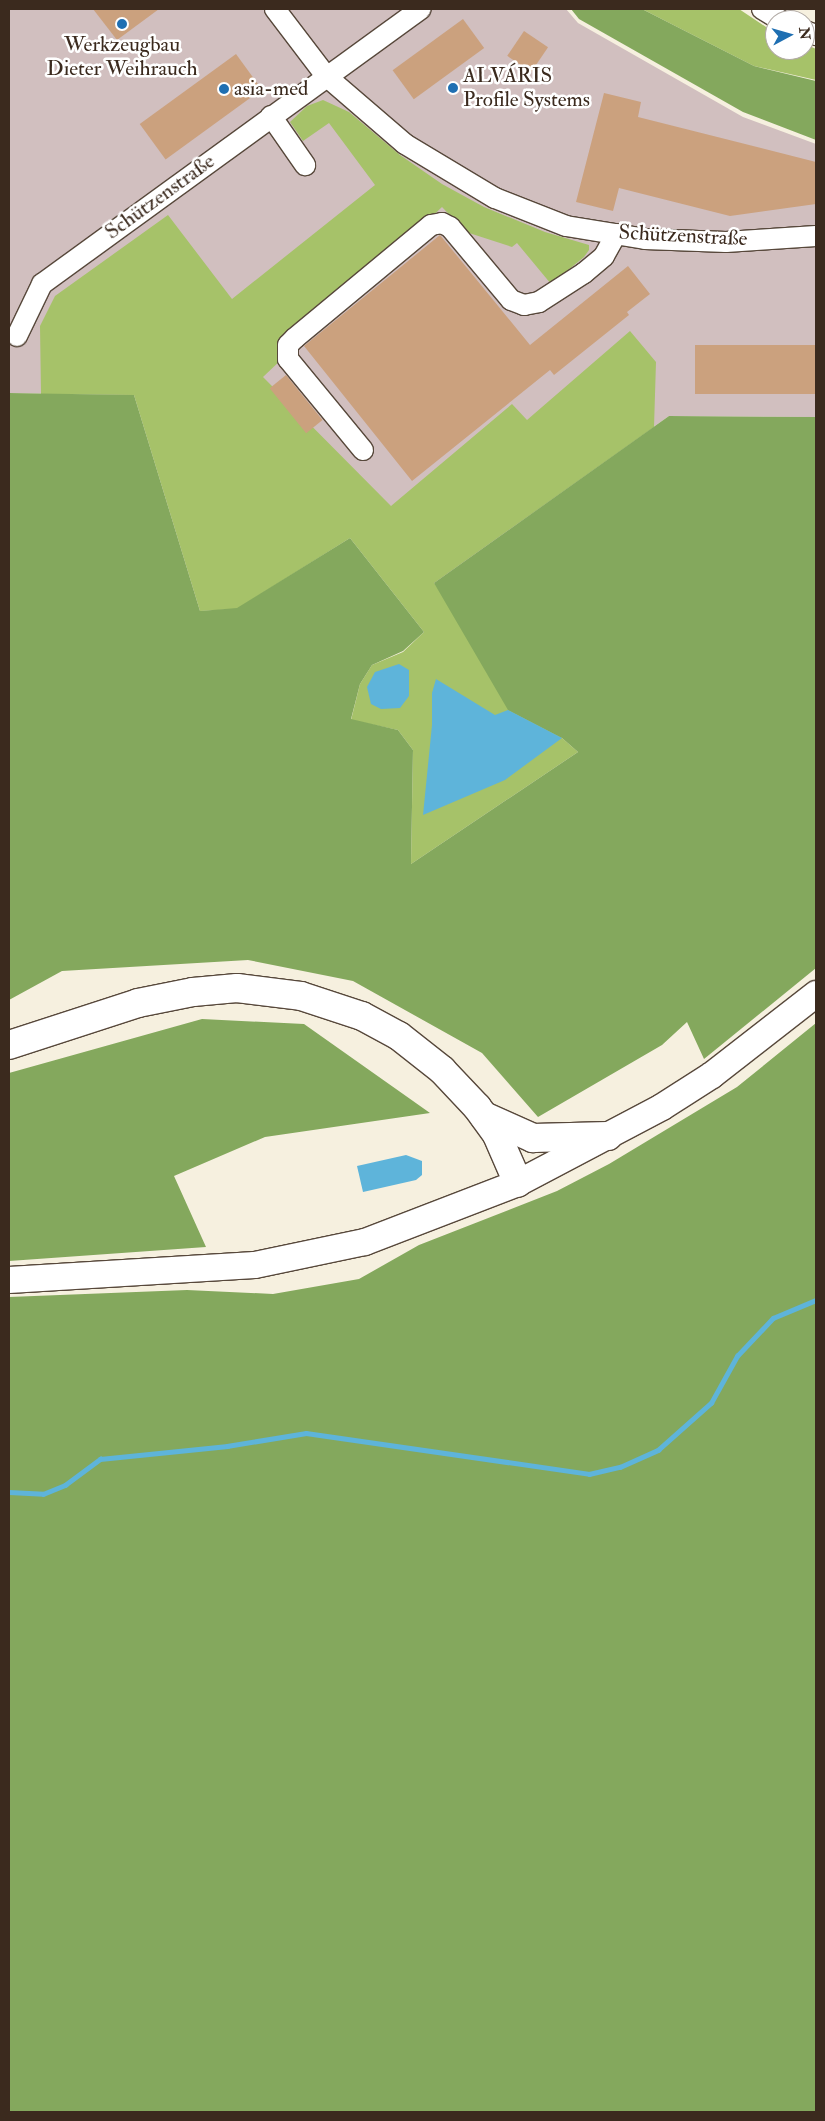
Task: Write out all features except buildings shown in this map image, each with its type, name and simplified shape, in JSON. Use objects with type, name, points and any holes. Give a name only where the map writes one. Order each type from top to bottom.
[{"type":"highway","points":[[9,1045],[138,1003],[193,992],[266,990],[332,1005],[399,1036],[442,1070],[483,1116],[497,1135],[518,1182]]},
{"type":"highway","points":[[483,1116],[533,1138],[608,1136]]},
{"type":"main road","points":[[9,1280],[159,1274],[255,1265],[365,1242],[518,1182],[608,1136],[712,1075],[816,994]]},
{"type":"street","name":"Schützenstraße","points":[[275,9],[326,76],[405,144],[450,174],[495,198],[566,226],[645,239],[726,242],[816,236]]},
{"type":"street","name":"Schützenstraße","points":[[17,336],[42,284],[326,76],[421,9]]},
{"type":"street","points":[[271,116],[305,165]]},
{"type":"street","points":[[363,450],[288,359],[288,345],[295,338],[431,225],[442,224],[450,227],[512,300],[524,305],[539,302],[584,273],[604,256],[616,234]]},
{"type":"shaded area","points":[[9,9],[566,9],[578,23],[743,117],[816,144],[816,417],[669,416],[434,583],[134,395],[9,393]]},
{"type":"green space","points":[[571,9],[642,9],[754,66],[816,81],[816,140],[743,112],[579,19]]},
{"type":"green space","points":[[642,9],[739,9],[765,26],[765,60],[815,60],[816,49],[816,80],[754,66]]},
{"type":"green space","points":[[323,100],[349,112],[400,155],[442,184],[484,207],[545,232],[589,245],[589,250],[584,257],[551,284],[517,243],[512,247],[466,232],[442,207],[263,377],[391,506],[512,404],[527,420],[630,331],[656,362],[654,427],[434,583],[562,738],[578,752],[411,864],[413,750],[398,730],[351,720],[360,684],[372,665],[403,652],[424,632],[350,538],[237,609],[200,611],[134,395],[41,394],[40,326],[55,296],[168,215],[232,299],[375,185],[329,123],[303,141],[290,122],[307,106]]},
{"type":"green space","points":[[9,393],[134,395],[200,611],[237,608],[350,538],[424,632],[403,651],[372,665],[360,684],[351,719],[398,730],[413,750],[411,864],[578,752],[562,738],[508,710],[434,583],[669,416],[816,417],[816,968],[704,1059],[687,1022],[662,1045],[538,1117],[482,1053],[353,981],[248,960],[62,971],[9,1000]]},
{"type":"green space","points":[[202,1019],[304,1024],[430,1113],[265,1137],[174,1176],[206,1247],[9,1261],[9,1073]]},
{"type":"green space","points":[[816,1023],[816,2112],[9,2112],[9,1297],[187,1290],[273,1294],[359,1279],[419,1245],[557,1191],[609,1164],[737,1087]]},
{"type":"water","points":[[399,664],[409,670],[409,696],[400,708],[381,709],[371,704],[367,687],[375,672]]},
{"type":"water","points":[[436,679],[495,715],[508,710],[562,738],[505,780],[423,815],[432,725],[432,693]]},
{"type":"water","points":[[406,1155],[422,1161],[422,1175],[416,1180],[363,1192],[357,1166]]},
{"type":"waterway","points":[[9,1492],[43,1494],[65,1485],[100,1459],[227,1446],[306,1433],[589,1474],[620,1467],[658,1450],[711,1403],[737,1356],[773,1318],[816,1300]]},
{"type":"place","name":"Werkzeugbau Dieter Weihrauch","points":[[122,24]]},
{"type":"place","name":"ALVÁRIS Profile Systems","points":[[453,88]]},
{"type":"place","name":"asia-med","points":[[224,89]]}]
